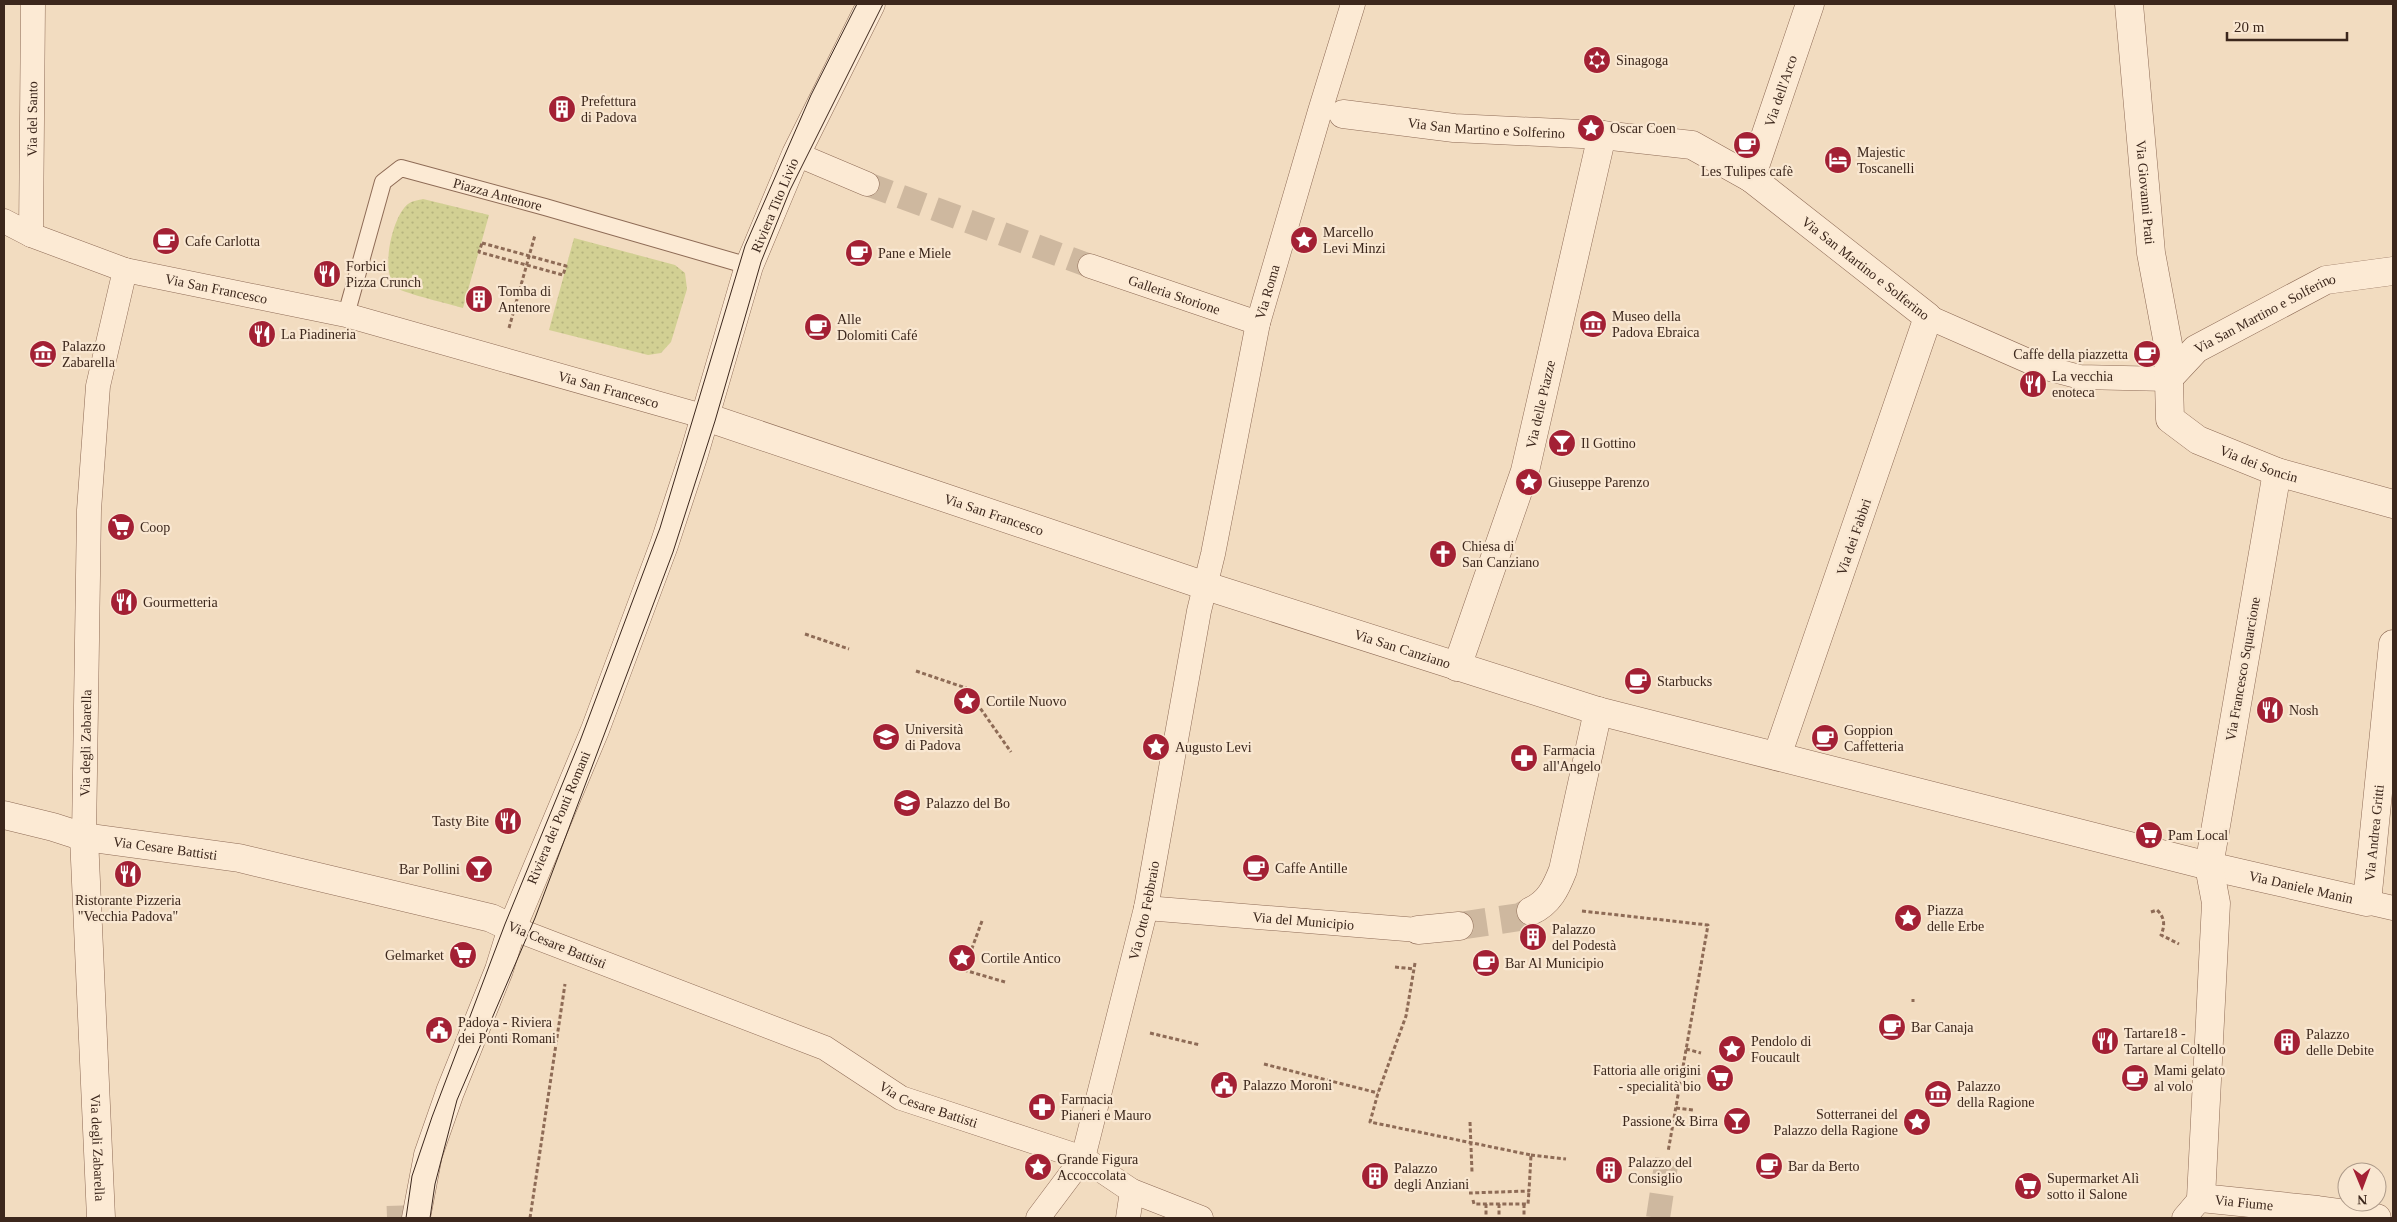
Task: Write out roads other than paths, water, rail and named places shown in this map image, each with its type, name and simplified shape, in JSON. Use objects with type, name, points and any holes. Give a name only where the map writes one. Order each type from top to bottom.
[{"type":"street","name":"Via del Santo","points":[[31,235],[33,4]]},
{"type":"street","name":"Riviera Tito Livio","points":[[706,417],[749,266],[796,154],[871,4]]},
{"type":"street","name":"Via Roma","points":[[1206,586],[1258,323],[1331,113],[1354,4]]},
{"type":"street","name":"Via dell'Arco","points":[[1751,178],[1810,4]]},
{"type":"street","name":"Via Giovanni Prati","points":[[2129,4],[2151,253],[2168,344],[2168,379]]},
{"type":"street","name":"Via San Martino e Solferino","points":[[1331,113],[1454,128],[1602,135],[1692,145],[1751,178],[1928,317],[2042,367],[2080,377],[2168,379],[2196,349],[2326,280],[2393,272]]},
{"type":"street","name":"Via delle Piazze","points":[[1457,667],[1524,471],[1602,135]]},
{"type":"street","points":[[796,154],[867,184]]},
{"type":"street","name":"Via San Francesco","points":[[4,221],[31,235],[125,270],[346,315],[706,417],[1206,586]]},
{"type":"street","name":"Galleria Storione","points":[[1090,266],[1258,323]]},
{"type":"street","name":"Via degli Zabarella","points":[[101,1218],[84,837],[82,601],[98,386],[125,270]]},
{"type":"street","name":"Via dei Fabbri","points":[[1777,756],[1928,317]]},
{"type":"street","name":"Via dei Soncin","points":[[2168,379],[2170,419],[2198,440],[2277,472],[2393,504]]},
{"type":"street","name":"Riviera dei Ponti Romani","points":[[416,1218],[428,1155],[512,928],[599,720],[664,545],[706,417]]},
{"type":"street","name":"Via Francesco Squarcione","points":[[2209,866],[2277,472]]},
{"type":"street","name":"Via San Canziano","points":[[1206,586],[1598,711]]},
{"type":"street","name":"Via Otto Febbraio","points":[[1038,1218],[1084,1158],[1146,908],[1199,611],[1206,586]]},
{"type":"street","name":"Via Andrea Gritti","points":[[2367,902],[2393,644]]},
{"type":"street","points":[[1536,909],[1557,885],[1563,870],[1598,711],[2209,866],[2216,902],[2201,1198],[2184,1218]]},
{"type":"street","name":"Via Cesare Battisti","points":[[4,816],[53,827],[84,837],[239,858],[491,918],[512,928],[825,1048],[901,1098],[1084,1158],[1132,1191],[1201,1218]]},
{"type":"street","name":"Via Daniele Manin","points":[[2209,866],[2393,908]]},
{"type":"street","name":"Via del Municipio","points":[[1146,908],[1418,930],[1459,926]]},
{"type":"street","points":[[1128,1218],[1132,1191]]},
{"type":"street","name":"Via Fiume","points":[[2201,1198],[2377,1218]]},
{"type":"lane","name":"Piazza Antenore","points":[[346,315],[383,182],[401,168],[749,266]]},
{"type":"tunnel","points":[[867,184],[1090,266]]},
{"type":"tunnel","points":[[1459,926],[1520,917],[1531,911]]},
{"type":"tunnel","points":[[1658,1218],[1668,1152]]},
{"type":"tunnel","points":[[387,1218],[416,1217]]},
{"type":"tram line","points":[[406,1218],[412,1176],[432,1117],[505,924],[580,741],[660,528],[745,246],[811,95],[857,4]]},
{"type":"tram line","points":[[430,1218],[435,1184],[457,1100],[535,918],[673,552],[715,421],[761,262],[790,190],[883,4]]},
{"type":"place","name":"Sinagoga","points":[[1597,60]]},
{"type":"place","name":"Prefettura di Padova","points":[[562,109]]},
{"type":"place","name":"Oscar Coen","points":[[1591,128]]},
{"type":"place","name":"Les Tulipes cafè","points":[[1747,145]]},
{"type":"place","name":"Majestic Toscanelli","points":[[1838,160]]},
{"type":"place","name":"Marcello Levi Minzi","points":[[1304,240]]},
{"type":"place","name":"Cafe Carlotta","points":[[166,241]]},
{"type":"place","name":"Pane e Miele","points":[[859,253]]},
{"type":"place","name":"Forbici Pizza Crunch","points":[[327,274]]},
{"type":"place","name":"Tomba di Antenore","points":[[479,299]]},
{"type":"place","name":"Museo della Padova Ebraica","points":[[1593,324]]},
{"type":"place","name":"Alle Dolomiti Café","points":[[818,327]]},
{"type":"place","name":"La Piadineria","points":[[262,334]]},
{"type":"place","name":"Palazzo Zabarella","points":[[43,354]]},
{"type":"place","name":"Caffe della piazzetta","points":[[2147,354]]},
{"type":"place","name":"La vecchia enoteca","points":[[2033,384]]},
{"type":"place","name":"Il Gottino","points":[[1562,443]]},
{"type":"place","name":"Giuseppe Parenzo","points":[[1529,482]]},
{"type":"place","name":"Coop","points":[[121,527]]},
{"type":"place","name":"Chiesa di San Canziano","points":[[1443,554]]},
{"type":"place","name":"Gourmetteria","points":[[124,602]]},
{"type":"place","name":"Starbucks","points":[[1638,681]]},
{"type":"place","name":"Cortile Nuovo","points":[[967,701]]},
{"type":"place","name":"Nosh","points":[[2270,710]]},
{"type":"place","name":"Università di Padova","points":[[886,737]]},
{"type":"place","name":"Goppion Caffetteria","points":[[1825,738]]},
{"type":"place","name":"Augusto Levi","points":[[1156,747]]},
{"type":"place","name":"Farmacia all'Angelo","points":[[1524,758]]},
{"type":"place","name":"Palazzo del Bo","points":[[907,803]]},
{"type":"place","name":"Tasty Bite","points":[[508,821]]},
{"type":"place","name":"Pam Local","points":[[2149,835]]},
{"type":"place","name":"Caffe Antille","points":[[1256,868]]},
{"type":"place","name":"Bar Pollini","points":[[479,869]]},
{"type":"place","name":"Ristorante Pizzeria \"Vecchia Padova\"","points":[[128,874]]},
{"type":"place","name":"Piazza delle Erbe","points":[[1908,918]]},
{"type":"place","name":"Palazzo del Podestà","points":[[1533,937]]},
{"type":"place","name":"Gelmarket","points":[[463,955]]},
{"type":"place","name":"Cortile Antico","points":[[962,958]]},
{"type":"place","name":"Bar Al Municipio","points":[[1486,963]]},
{"type":"place","name":"Bar Canaja","points":[[1892,1027]]},
{"type":"place","name":"Padova - Riviera dei Ponti Romani","points":[[439,1030]]},
{"type":"place","name":"Tartare18 - Tartare al Coltello","points":[[2105,1041]]},
{"type":"place","name":"Palazzo delle Debite","points":[[2287,1042]]},
{"type":"place","name":"Pendolo di Foucault","points":[[1732,1049]]},
{"type":"place","name":"Fattoria alle origini - specialità bio","points":[[1720,1078]]},
{"type":"place","name":"Mami gelato al volo","points":[[2135,1078]]},
{"type":"place","name":"Palazzo Moroni","points":[[1224,1085]]},
{"type":"place","name":"Palazzo della Ragione","points":[[1938,1094]]},
{"type":"place","name":"Farmacia Pianeri e Mauro","points":[[1042,1107]]},
{"type":"place","name":"Passione & Birra","points":[[1737,1121]]},
{"type":"place","name":"Sotterranei del Palazzo della Ragione","points":[[1917,1122]]},
{"type":"place","name":"Bar da Berto","points":[[1769,1166]]},
{"type":"place","name":"Grande Figura Accoccolata","points":[[1038,1167]]},
{"type":"place","name":"Palazzo del Consiglio","points":[[1609,1170]]},
{"type":"place","name":"Palazzo degli Anziani","points":[[1375,1176]]},
{"type":"place","name":"Supermarket Alì sotto il Salone","points":[[2028,1186]]}]
